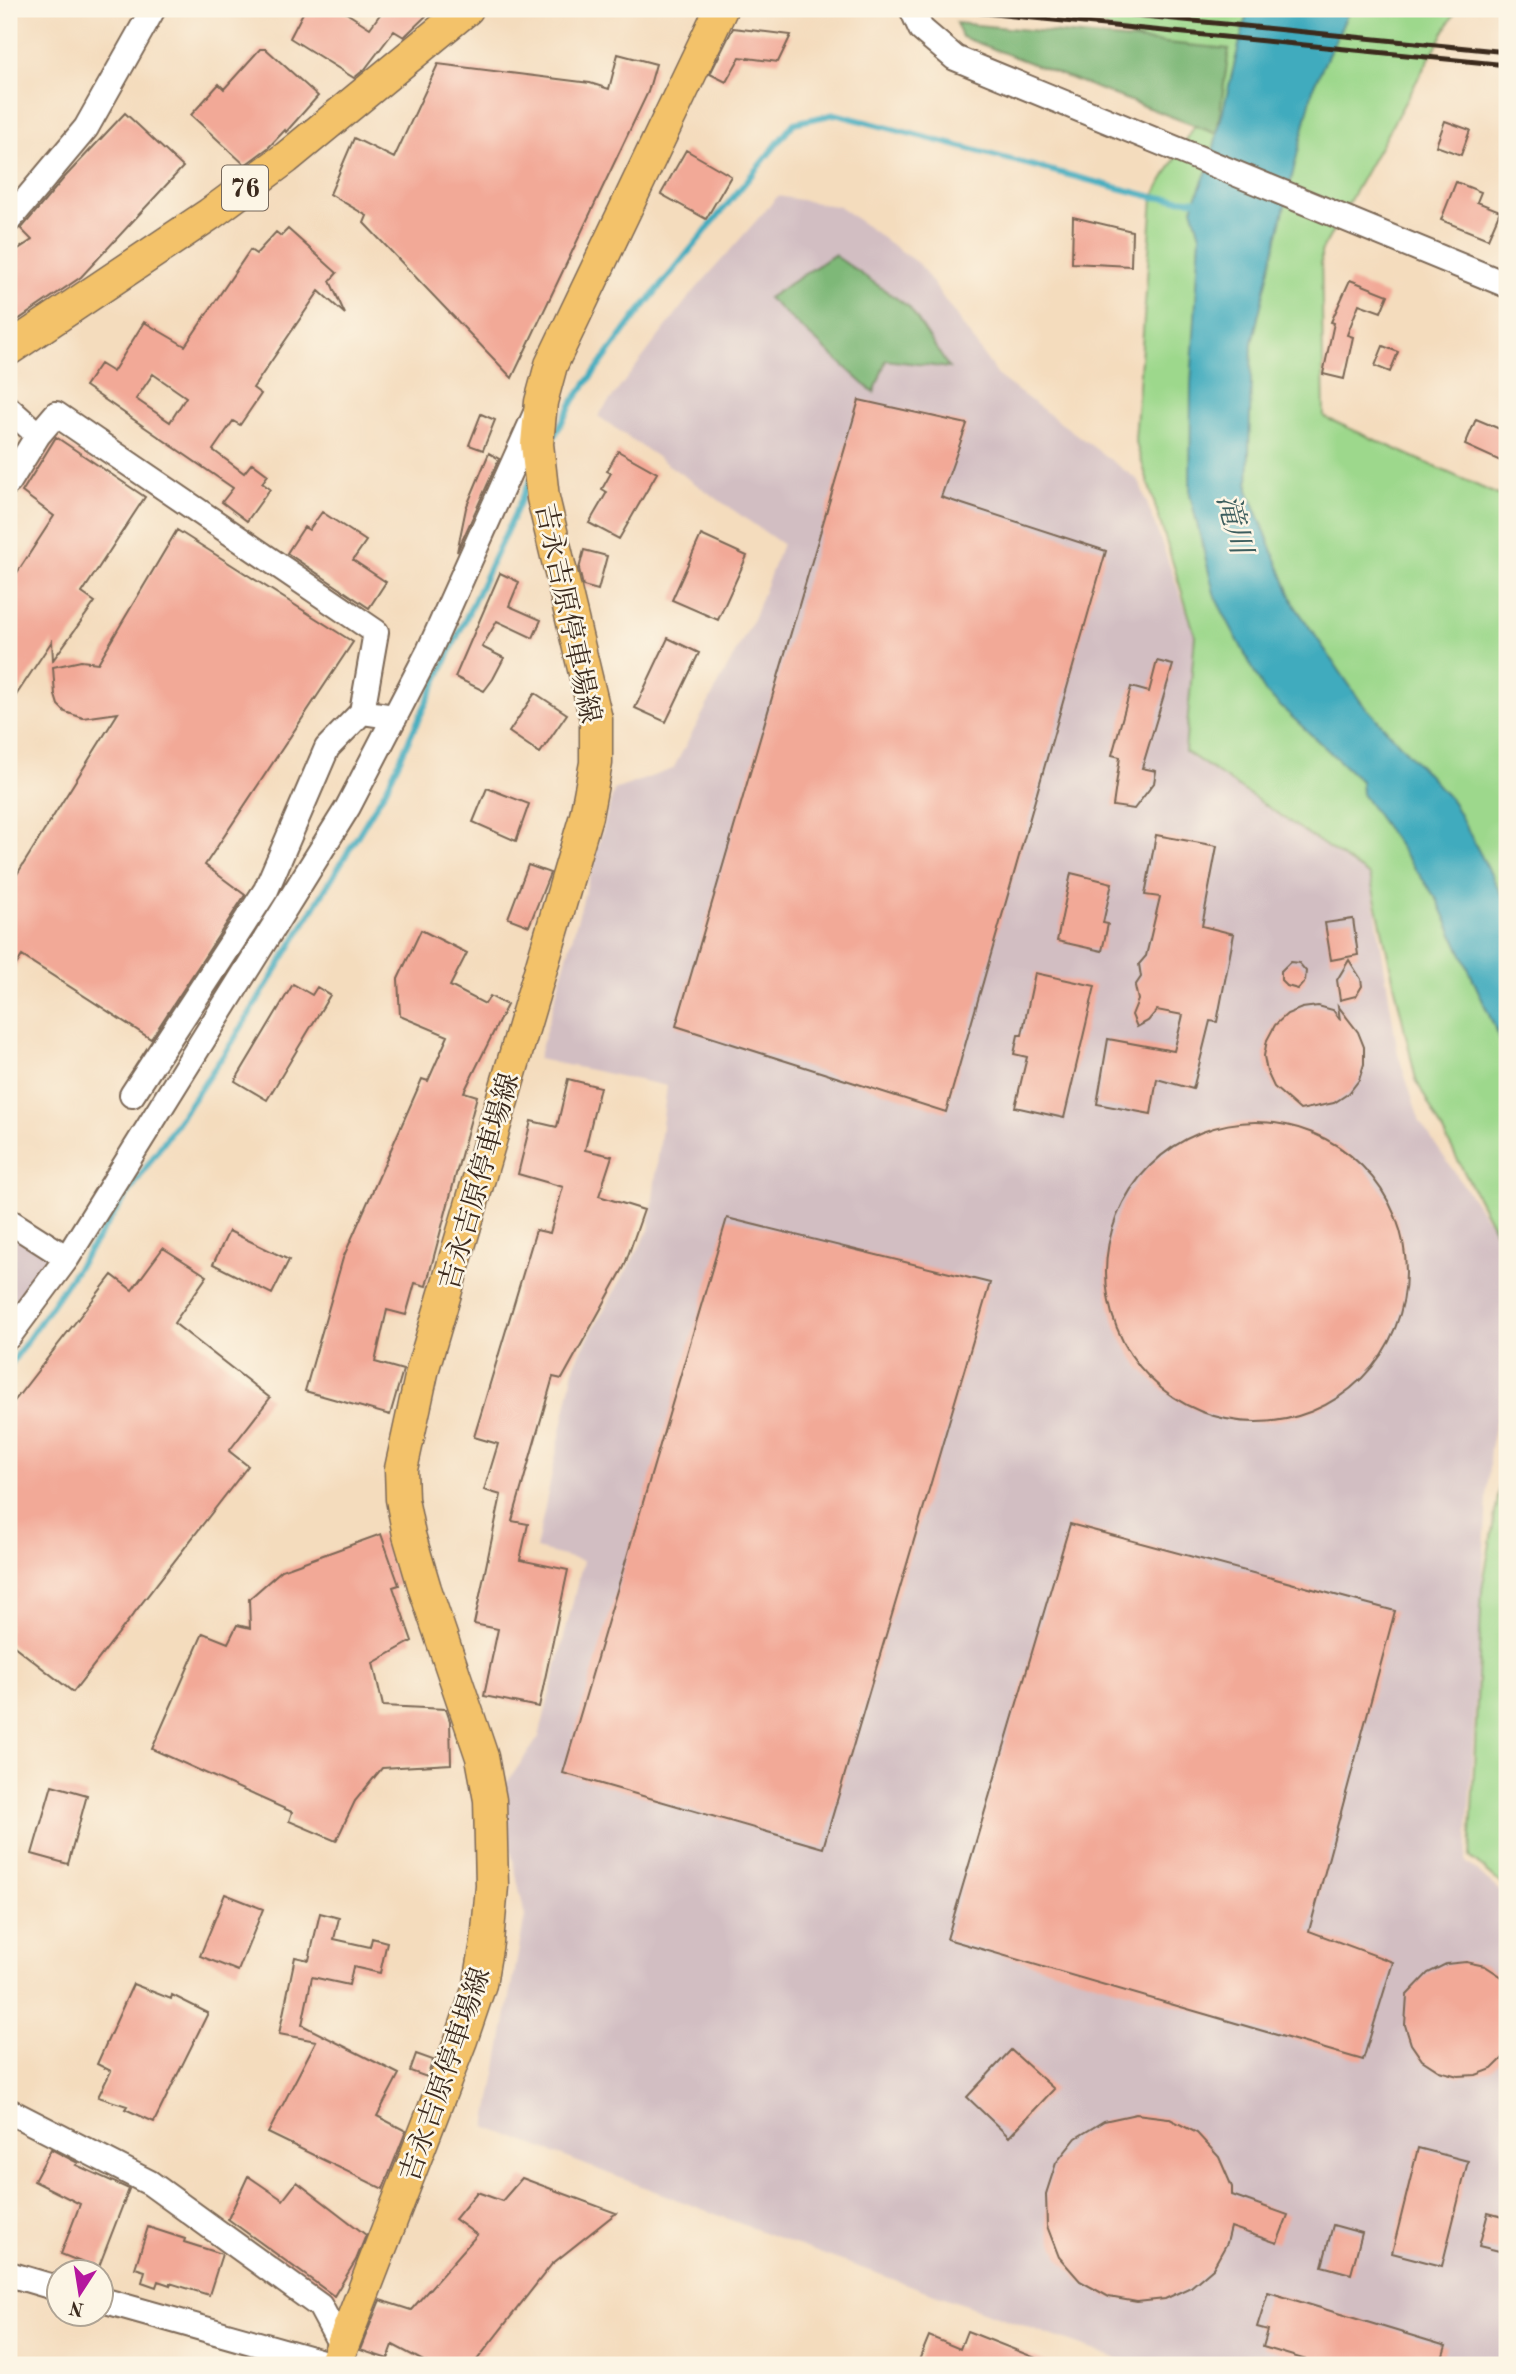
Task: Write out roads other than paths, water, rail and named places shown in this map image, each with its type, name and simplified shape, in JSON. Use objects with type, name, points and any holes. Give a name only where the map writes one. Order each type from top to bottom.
[{"type":"main road","name":"76","points":[[9,349],[210,214],[286,158],[467,9]]},
{"type":"main road","name":"吉永吉原停車場線","points":[[337,2359],[461,2040],[480,1984],[488,1942],[492,1886],[490,1800],[482,1757],[409,1535],[401,1499],[401,1469],[423,1368],[586,816],[596,763],[596,719],[543,498],[537,444],[541,402],[551,365],[721,9]]},
{"type":"street","points":[[9,220],[86,128],[153,9]]},
{"type":"street","points":[[912,9],[920,29],[955,58],[1360,222],[1507,285]]},
{"type":"street","points":[[9,1336],[67,1258],[348,807],[429,651],[541,402]]},
{"type":"street","points":[[9,409],[38,435]]},
{"type":"street","points":[[9,482],[38,435],[56,414],[376,632],[362,712],[327,748],[266,890],[132,1095]]},
{"type":"street","points":[[362,712],[395,717]]},
{"type":"street","points":[[9,1221],[67,1258]]},
{"type":"street","points":[[9,2111],[150,2183],[320,2306],[337,2359]]},
{"type":"street","points":[[9,2274],[46,2284]]},
{"type":"street","points":[[116,2304],[337,2359]]},
{"type":"water","name":"滝川","points":[[1248,9],[1350,9],[1314,85],[1252,343],[1248,490],[1295,606],[1361,702],[1453,802],[1507,905],[1507,1055],[1438,901],[1362,794],[1361,781],[1265,692],[1215,597],[1190,495],[1191,384],[1200,235],[1192,208],[1210,163]]},
{"type":"waterway","points":[[550,444],[574,400],[636,316],[794,123],[835,114],[1153,197],[1201,201]]},
{"type":"waterway","points":[[9,1367],[233,1041],[386,789],[530,481]]},
{"type":"railway","points":[[943,9],[1507,65]]},
{"type":"railway","points":[[1073,9],[1507,52]]}]
